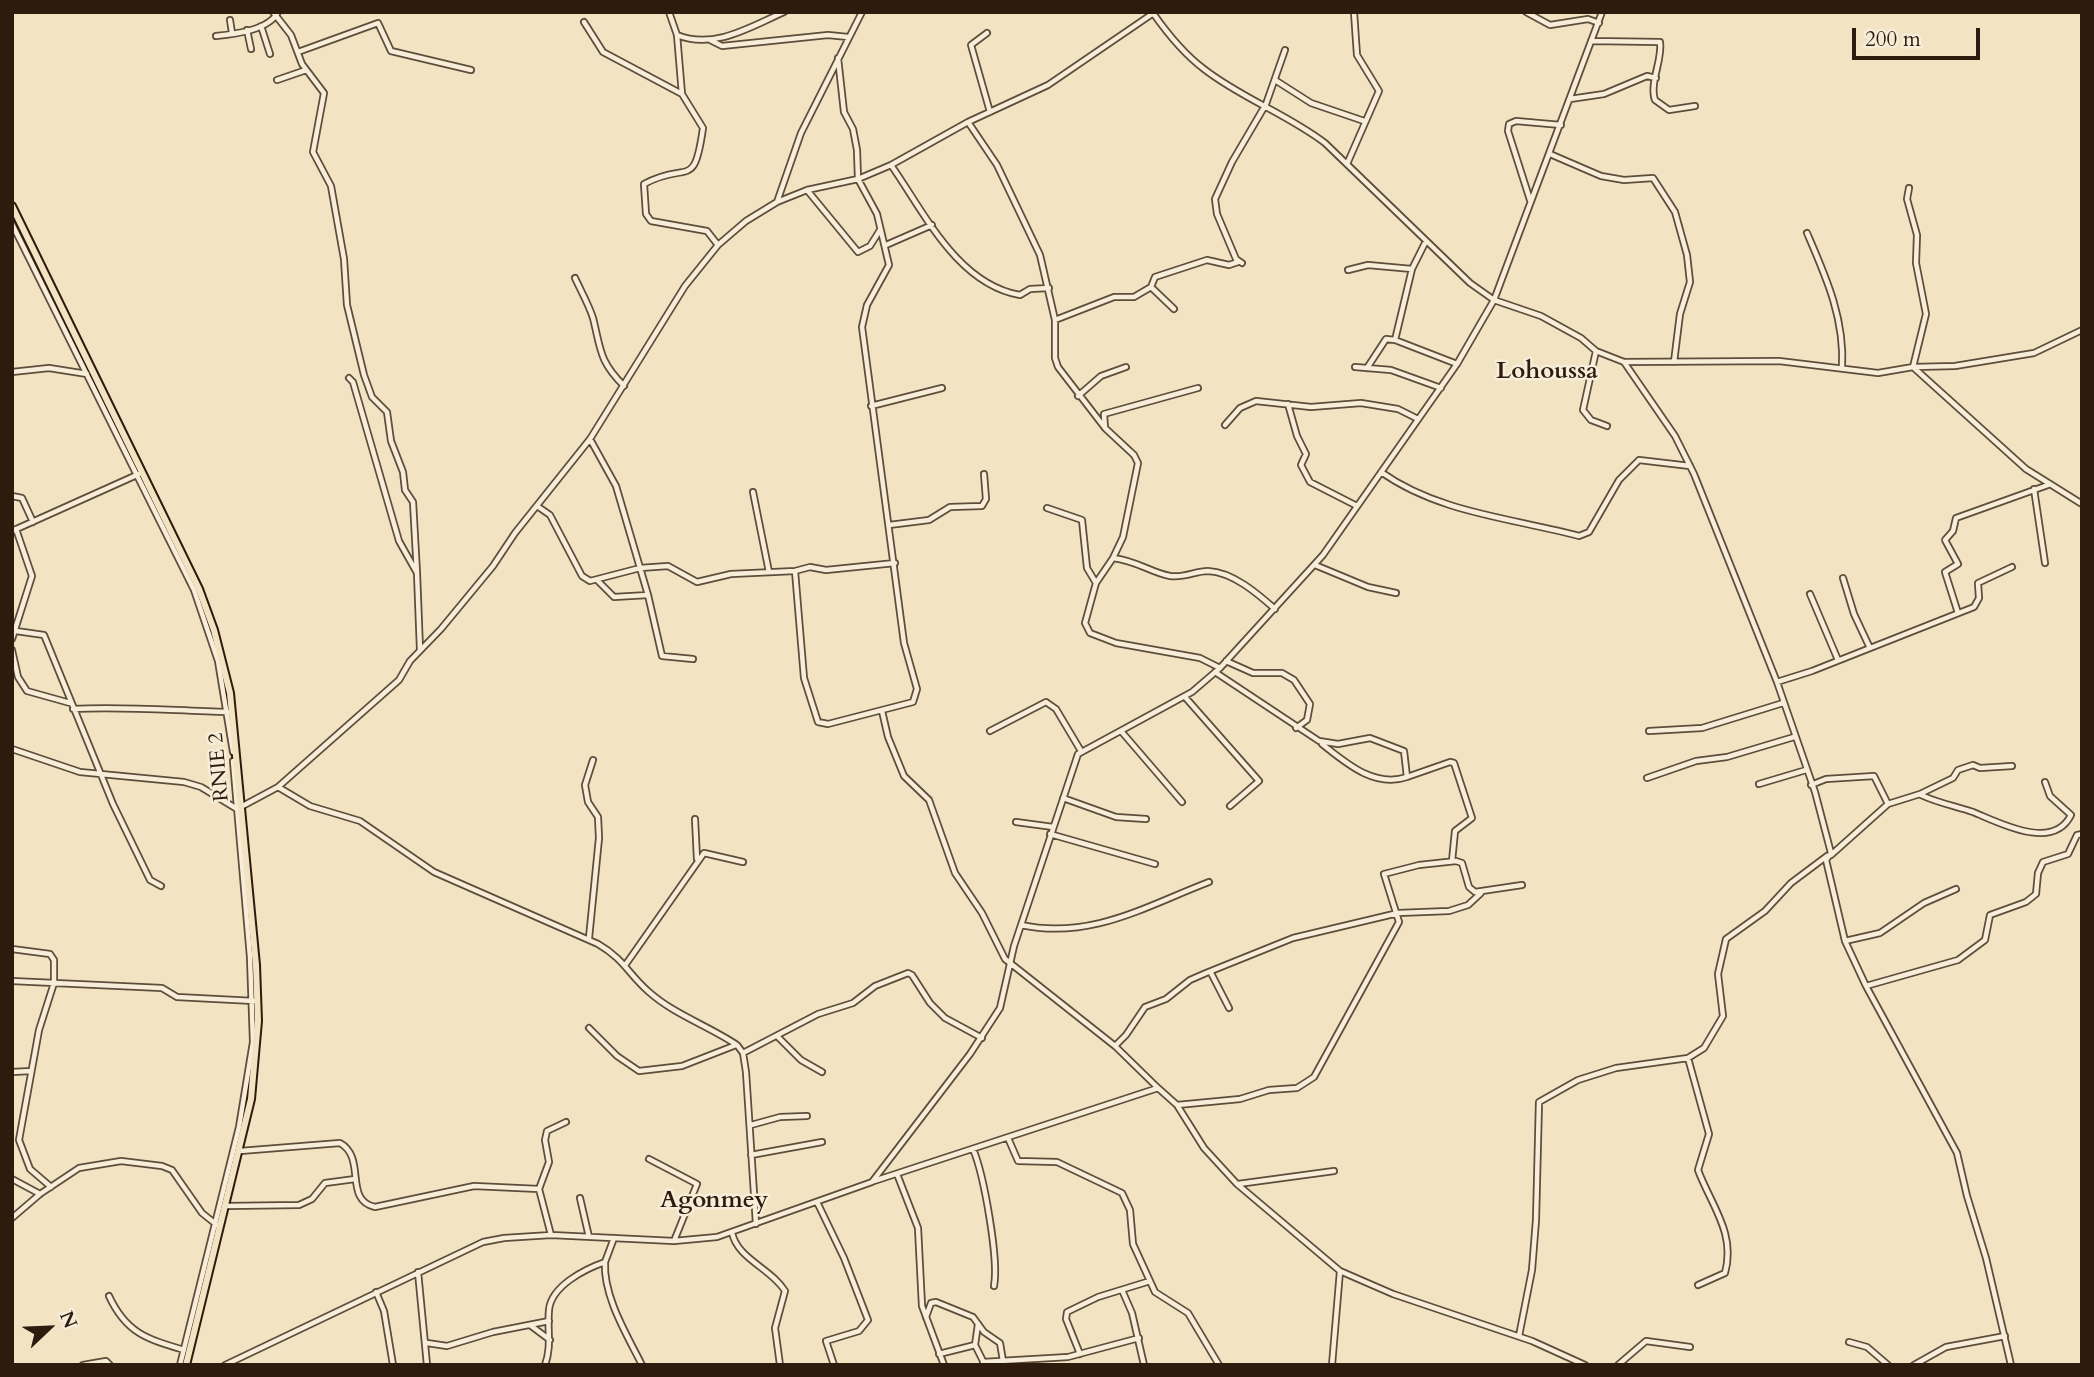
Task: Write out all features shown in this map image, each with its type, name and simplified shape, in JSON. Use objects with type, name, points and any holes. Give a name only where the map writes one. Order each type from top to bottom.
[{"type":"highway","name":"RNIE 2","points":[[12,206],[91,374],[205,603],[224,664],[255,1001],[255,1076],[240,1151],[218,1226],[187,1351],[186,1365]]},
{"type":"street","points":[[276,13],[286,12]]},
{"type":"street","points":[[669,12],[677,35],[682,94],[685,103],[697,113],[703,128],[698,162],[693,169],[644,184],[646,214],[651,221],[707,231],[718,245]]},
{"type":"street","points":[[677,35],[692,41],[710,40],[732,35],[784,12]]},
{"type":"street","points":[[777,202],[802,134],[862,12]]},
{"type":"street","points":[[1347,164],[1379,92],[1357,55],[1354,12]]},
{"type":"street","points":[[1526,12],[1550,25],[1588,19],[1599,23]]},
{"type":"street","points":[[872,1182],[982,1038],[1000,1008],[1021,925],[1074,762],[1081,751],[1185,697],[1226,661],[1315,565],[1457,364],[1494,300],[1602,12]]},
{"type":"street","points":[[216,36],[261,26],[274,21],[276,13]]},
{"type":"street","points":[[276,13],[291,35],[306,70],[324,93],[313,152],[331,186],[344,259],[347,305],[364,375],[372,397],[387,412],[391,441],[403,472],[405,489],[413,502],[420,650]]},
{"type":"street","points":[[12,749],[80,772],[184,782],[201,787],[239,808],[278,786],[399,680],[420,650],[493,566],[590,439],[685,286],[718,245],[746,221],[777,202],[807,190],[858,179],[891,165],[968,122],[1048,85],[1154,13],[1181,48],[1205,70],[1307,129],[1470,283],[1494,300],[1541,316],[1581,338],[1596,351],[1623,362],[1779,361],[1878,373],[1913,367],[1955,366],[2034,353],[2082,331]]},
{"type":"street","points":[[230,20],[232,33]]},
{"type":"street","points":[[584,22],[603,52],[682,94]]},
{"type":"street","points":[[298,52],[378,23],[391,51],[471,70]]},
{"type":"street","points":[[261,26],[271,54]]},
{"type":"street","points":[[247,30],[251,49]]},
{"type":"street","points":[[987,33],[971,45],[990,112]]},
{"type":"street","points":[[710,40],[722,46],[828,35],[848,37]]},
{"type":"street","points":[[1591,41],[1660,42],[1653,94],[1664,108],[1695,106]]},
{"type":"street","points":[[1055,320],[1114,297],[1133,297],[1151,287],[1155,277],[1203,261],[1240,263],[1217,214],[1215,200],[1232,162],[1266,104],[1285,50]]},
{"type":"street","points":[[795,571],[804,678],[818,722],[828,724],[862,713],[882,712],[913,702],[916,697],[904,643],[862,327],[867,305],[889,265],[887,245],[877,214],[858,179],[857,150],[853,129],[845,112],[838,58]]},
{"type":"street","points":[[276,80],[306,70]]},
{"type":"street","points":[[1570,99],[1604,94],[1647,76],[1656,78]]},
{"type":"street","points":[[1275,80],[1311,103],[1364,121]]},
{"type":"street","points":[[1530,201],[1508,131],[1509,124],[1516,121],[1561,125]]},
{"type":"street","points":[[968,122],[997,165],[1035,243],[1049,288],[1055,320],[1055,358],[1094,418],[1134,455],[1138,463],[1126,527],[1113,558],[1096,583],[1085,623],[1090,633],[1116,643],[1200,658],[1367,775],[1395,781],[1450,762],[1454,763],[1472,818],[1455,831],[1452,861]]},
{"type":"street","points":[[1550,154],[1601,176],[1624,180],[1653,178],[1664,191],[1682,229],[1690,282],[1680,314],[1674,362]]},
{"type":"street","points":[[891,165],[950,252],[992,286],[1020,295],[1030,289],[1049,288]]},
{"type":"street","points":[[1909,188],[1906,200],[1917,235],[1916,263],[1926,314],[1913,367]]},
{"type":"street","points":[[807,190],[858,252],[870,246],[880,230]]},
{"type":"street","points":[[12,224],[91,374]]},
{"type":"street","points":[[887,245],[932,225]]},
{"type":"street","points":[[1807,233],[1835,301],[1842,340],[1842,368]]},
{"type":"street","points":[[1395,340],[1412,269],[1425,243]]},
{"type":"street","points":[[1348,270],[1367,265],[1412,269]]},
{"type":"street","points":[[575,278],[591,312],[595,339],[606,365],[624,386]]},
{"type":"street","points":[[1151,287],[1174,309]]},
{"type":"street","points":[[1367,368],[1387,340],[1395,340],[1457,364]]},
{"type":"street","points":[[1596,351],[1583,410],[1591,420],[1607,426]]},
{"type":"street","points":[[1623,362],[1675,436],[1690,466],[1777,682],[1831,853]]},
{"type":"street","points":[[1355,367],[1391,370],[1441,388]]},
{"type":"street","points":[[1913,367],[2026,469],[2082,504]]},
{"type":"street","points":[[12,372],[49,368],[91,374]]},
{"type":"street","points":[[1078,396],[1101,376],[1126,368]]},
{"type":"street","points":[[349,377],[353,382],[399,541],[417,573]]},
{"type":"street","points":[[871,406],[942,388]]},
{"type":"street","points":[[1094,418],[1198,388]]},
{"type":"street","points":[[1225,425],[1240,408],[1250,403],[1311,407],[1361,402],[1398,409],[1418,419]]},
{"type":"street","points":[[1288,404],[1297,436],[1306,454],[1301,465],[1308,480],[1357,506]]},
{"type":"street","points":[[1104,414],[1105,428]]},
{"type":"street","points":[[590,439],[616,486],[648,595],[662,656],[694,659]]},
{"type":"street","points":[[1381,472],[1400,486],[1445,505],[1579,536],[1589,532],[1619,480],[1639,460],[1690,466]]},
{"type":"street","points":[[12,639],[32,576],[14,530],[140,473]]},
{"type":"street","points":[[889,525],[929,520],[950,507],[982,506],[986,499],[984,474]]},
{"type":"street","points":[[1958,613],[1945,573],[1958,564],[1945,540],[1953,531],[1956,518],[2048,485]]},
{"type":"street","points":[[2034,489],[2045,563]]},
{"type":"street","points":[[752,492],[769,572]]},
{"type":"street","points":[[12,496],[22,498],[33,522]]},
{"type":"street","points":[[537,506],[550,515],[582,576],[590,581],[640,568],[668,566],[697,582],[732,574],[795,571],[800,568],[826,570],[895,563]]},
{"type":"street","points":[[1047,508],[1082,520],[1087,568],[1096,583]]},
{"type":"street","points":[[1113,558],[1133,560],[1160,573],[1174,576],[1208,571],[1221,574],[1242,583],[1275,609]]},
{"type":"street","points":[[1315,565],[1368,587],[1395,593]]},
{"type":"street","points":[[1777,682],[1958,613],[1978,603],[1978,583],[2012,566]]},
{"type":"street","points":[[1843,578],[1854,614],[1869,646]]},
{"type":"street","points":[[598,581],[614,597],[648,595]]},
{"type":"street","points":[[1810,594],[1838,660]]},
{"type":"street","points":[[16,631],[44,635],[101,775],[150,880],[161,886]]},
{"type":"street","points":[[12,650],[18,677],[27,691],[71,703]]},
{"type":"street","points":[[1226,661],[1252,673],[1282,673],[1294,680],[1310,704],[1307,720],[1296,727]]},
{"type":"street","points":[[1185,697],[1259,781],[1230,806]]},
{"type":"street","points":[[990,731],[1046,702],[1056,709],[1081,751]]},
{"type":"street","points":[[1649,731],[1702,728],[1783,703]]},
{"type":"street","points":[[74,709],[117,707],[230,712]]},
{"type":"street","points":[[882,712],[894,755],[904,776],[929,800],[956,873],[1009,964],[1115,1046],[1177,1105],[1204,1148],[1237,1184],[1340,1271],[1393,1294],[1519,1336],[1585,1365]]},
{"type":"street","points":[[1121,732],[1182,802]]},
{"type":"street","points":[[1647,778],[1696,761],[1727,757],[1794,737]]},
{"type":"street","points":[[1318,741],[1338,744],[1370,738],[1405,751],[1407,777]]},
{"type":"street","points":[[589,939],[599,838],[598,817],[588,803],[585,785],[593,760]]},
{"type":"street","points":[[1920,794],[1933,785],[1952,778],[1958,770],[1973,765],[1980,768],[2012,766]]},
{"type":"street","points":[[1759,784],[1806,770]]},
{"type":"street","points":[[1811,785],[1826,779],[1874,776],[1888,804]]},
{"type":"street","points":[[1826,860],[1888,804],[1913,794],[1920,794],[2022,832],[2055,830],[2067,823],[2071,815],[2050,796],[2045,782]]},
{"type":"street","points":[[278,786],[310,806],[360,821],[434,872],[589,939],[626,964],[649,993],[668,1007],[737,1045],[743,1053],[751,1125],[756,1224]]},
{"type":"street","points":[[1063,799],[1116,817],[1146,819]]},
{"type":"street","points":[[695,819],[697,860]]},
{"type":"street","points":[[1016,822],[1053,827]]},
{"type":"street","points":[[1050,834],[1155,864]]},
{"type":"street","points":[[1866,986],[1958,960],[1985,940],[1990,915],[2026,902],[2036,894],[2038,873],[2043,862],[2068,854],[2077,835],[2082,834]]},
{"type":"street","points":[[626,964],[697,860],[708,852],[743,862]]},
{"type":"street","points":[[1831,853],[1826,860],[1845,941],[1866,986],[1957,1153],[2011,1365]]},
{"type":"street","points":[[1519,1336],[1532,1270],[1537,1210],[1539,1102],[1578,1080],[1616,1068],[1688,1058],[1704,1048],[1723,1016],[1718,974],[1726,939],[1765,911],[1791,883],[1831,853]]},
{"type":"street","points":[[1177,1105],[1240,1099],[1269,1090],[1305,1086],[1325,1060],[1394,933],[1398,913],[1384,874],[1419,865],[1452,861],[1462,863],[1471,890],[1481,892],[1521,886]]},
{"type":"street","points":[[1021,925],[1046,930],[1094,927],[1135,914],[1209,882]]},
{"type":"street","points":[[1845,941],[1880,933],[1924,904],[1956,889]]},
{"type":"street","points":[[1115,1046],[1145,1007],[1166,999],[1190,981],[1210,972],[1293,938],[1398,913],[1459,908],[1468,905],[1481,892]]},
{"type":"street","points":[[12,949],[50,954],[54,960],[54,983],[38,1030],[30,1089],[19,1140],[30,1169],[51,1187]]},
{"type":"street","points":[[1210,972],[1229,1008]]},
{"type":"street","points":[[743,1053],[818,1014],[853,1003],[875,986],[908,973],[945,1018],[982,1038]]},
{"type":"street","points":[[12,981],[157,988],[177,997],[255,1001],[248,1086],[218,1226],[202,1213],[181,1180],[162,1166],[121,1161],[89,1165],[40,1194],[12,1219]]},
{"type":"street","points":[[589,1028],[617,1056],[639,1071],[682,1066],[737,1045]]},
{"type":"street","points":[[778,1037],[801,1060],[822,1072]]},
{"type":"street","points":[[1688,1058],[1709,1134],[1698,1170],[1721,1215],[1726,1243],[1725,1273],[1698,1285]]},
{"type":"street","points":[[12,1072],[31,1071]]},
{"type":"street","points":[[225,1365],[483,1242],[551,1235],[674,1241],[717,1237],[872,1182],[1158,1088]]},
{"type":"street","points":[[751,1125],[780,1117],[807,1116]]},
{"type":"street","points":[[551,1235],[539,1189],[549,1162],[545,1140],[547,1131],[566,1122]]},
{"type":"street","points":[[1008,1138],[1018,1161],[1057,1162],[1122,1193],[1130,1210],[1133,1244],[1150,1281],[1160,1297],[1188,1313],[1219,1365]]},
{"type":"street","points":[[751,1155],[822,1142]]},
{"type":"street","points":[[240,1151],[340,1143],[348,1148],[354,1158],[359,1196],[366,1205],[375,1207],[474,1185],[539,1189]]},
{"type":"street","points":[[973,1149],[983,1185],[995,1270],[994,1286]]},
{"type":"street","points":[[649,1159],[696,1184],[674,1241]]},
{"type":"street","points":[[1237,1184],[1334,1171]]},
{"type":"street","points":[[897,1174],[918,1228],[918,1266],[925,1317],[944,1365]]},
{"type":"street","points":[[226,1206],[299,1205],[312,1199],[325,1183],[355,1179]]},
{"type":"street","points":[[12,1180],[40,1194]]},
{"type":"street","points":[[580,1198],[589,1237]]},
{"type":"street","points":[[817,1202],[844,1258],[868,1320],[859,1331],[825,1341],[834,1365]]},
{"type":"street","points":[[732,1232],[735,1243],[777,1279],[785,1291],[774,1332],[779,1342],[780,1365]]},
{"type":"street","points":[[614,1238],[605,1262],[613,1302],[642,1365]]},
{"type":"street","points":[[545,1365],[550,1340],[549,1307],[558,1291],[605,1262]]},
{"type":"street","points":[[1332,1365],[1340,1271]]},
{"type":"street","points":[[418,1272],[427,1343],[427,1365]]},
{"type":"street","points":[[1080,1354],[1066,1319],[1067,1312],[1150,1281]]},
{"type":"street","points":[[1122,1290],[1139,1338],[1144,1365]]},
{"type":"street","points":[[376,1292],[384,1311],[393,1365]]},
{"type":"street","points":[[109,1296],[118,1315],[143,1337],[187,1351],[180,1365]]},
{"type":"street","points":[[925,1317],[931,1303],[936,1302],[967,1314],[984,1332],[1000,1343],[1003,1361]]},
{"type":"street","points":[[427,1343],[447,1346],[549,1321]]},
{"type":"street","points":[[979,1324],[975,1345],[984,1363],[1080,1354],[1139,1338]]},
{"type":"street","points":[[529,1325],[550,1340]]},
{"type":"street","points":[[1914,1365],[1946,1346],[2005,1336]]},
{"type":"street","points":[[1618,1365],[1646,1341],[1690,1347]]},
{"type":"street","points":[[1849,1342],[1867,1347],[1888,1365]]},
{"type":"street","points":[[939,1354],[975,1345]]},
{"type":"street","points":[[83,1365],[106,1361],[110,1365]]},
{"type":"district","name":"Lohoussa","points":[[1547,372]]},
{"type":"district","name":"Agonmey","points":[[714,1201]]}]
